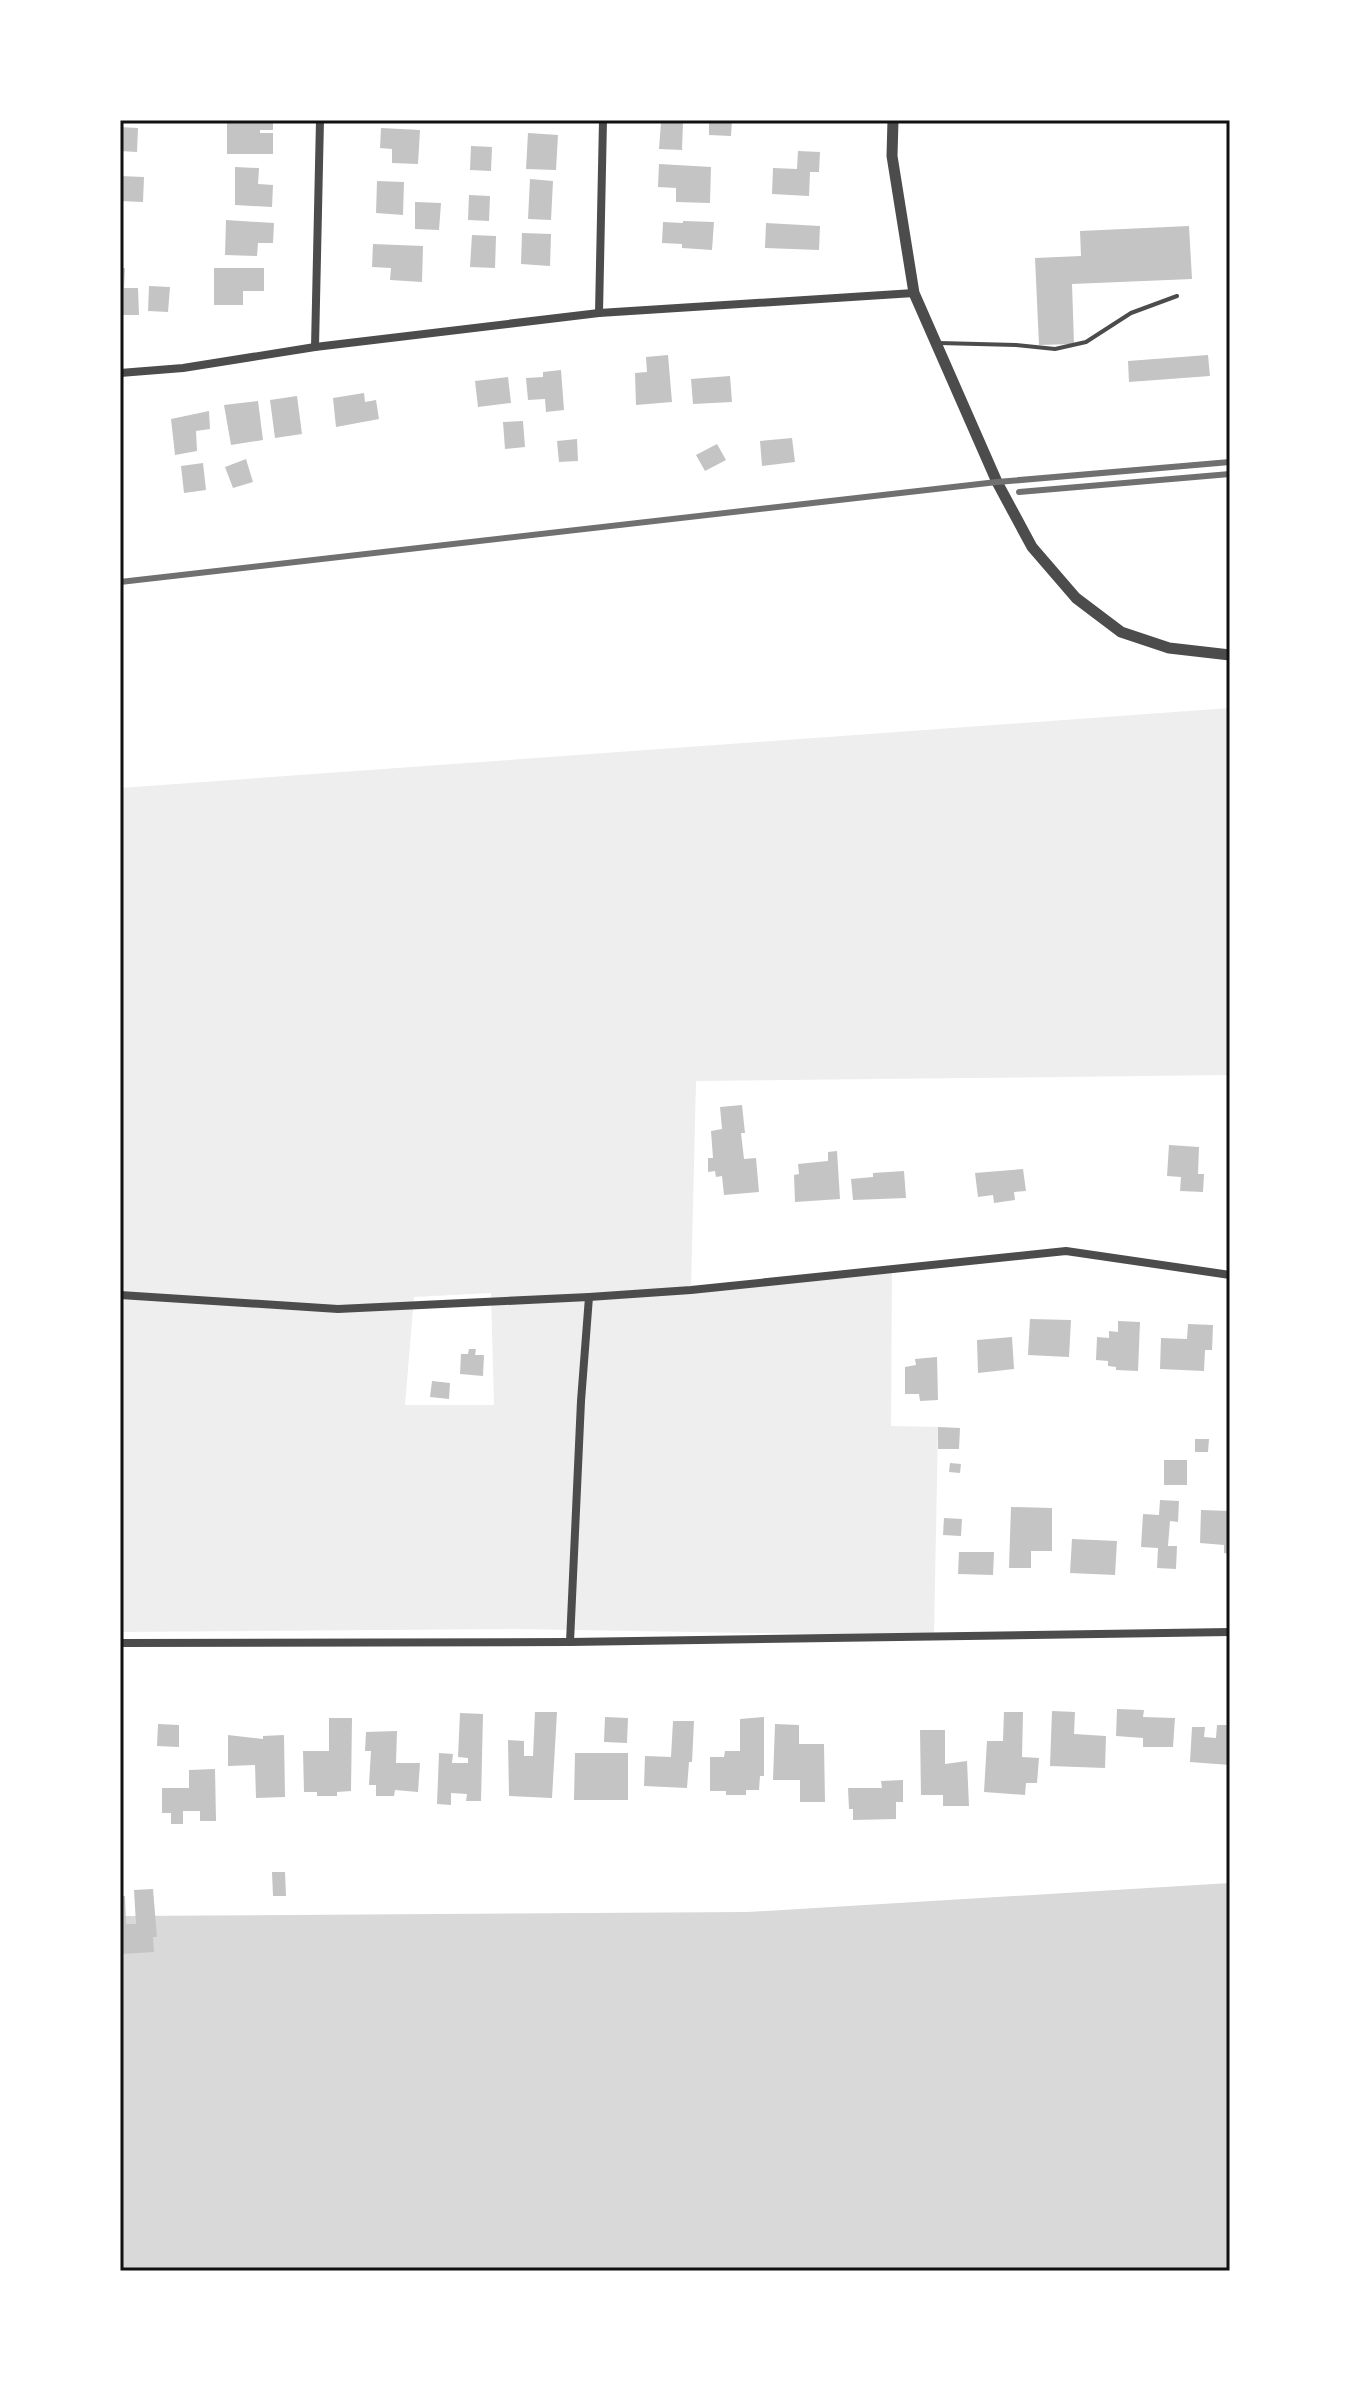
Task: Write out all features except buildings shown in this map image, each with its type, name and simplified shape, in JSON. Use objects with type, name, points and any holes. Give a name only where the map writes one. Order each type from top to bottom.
[{"type":"street","points":[[315,347],[320,120]]},
{"type":"street","points":[[599,313],[603,120]]},
{"type":"street","points":[[893,120],[892,156],[914,293],[1017,523],[1032,547],[1076,598],[1121,632],[1169,648],[1230,655]]},
{"type":"street","points":[[120,373],[183,368],[315,347],[599,313],[914,293]]},
{"type":"street","points":[[120,1295],[338,1309],[691,1290],[1066,1251],[1230,1275]]},
{"type":"street","points":[[570,1642],[589,1297]]},
{"type":"street","points":[[120,1643],[570,1642],[1230,1632]]},
{"type":"lane","points":[[936,343],[1055,349],[1086,342],[1131,313],[1177,296]]},
{"type":"shaded area","points":[[1230,708],[1230,1075],[696,1081],[691,1289],[892,1268],[891,1426],[938,1427],[934,1636],[517,1629],[120,1632],[120,788]],"holes":[[[491,1293],[494,1405],[405,1405],[414,1297]]]},
{"type":"shaded area","points":[[1230,1883],[1230,2271],[120,2271],[120,1916],[748,1912]]},
{"type":"railway","points":[[120,582],[997,482],[1230,462]]},
{"type":"railway","points":[[1019,492],[1230,474]]}]
